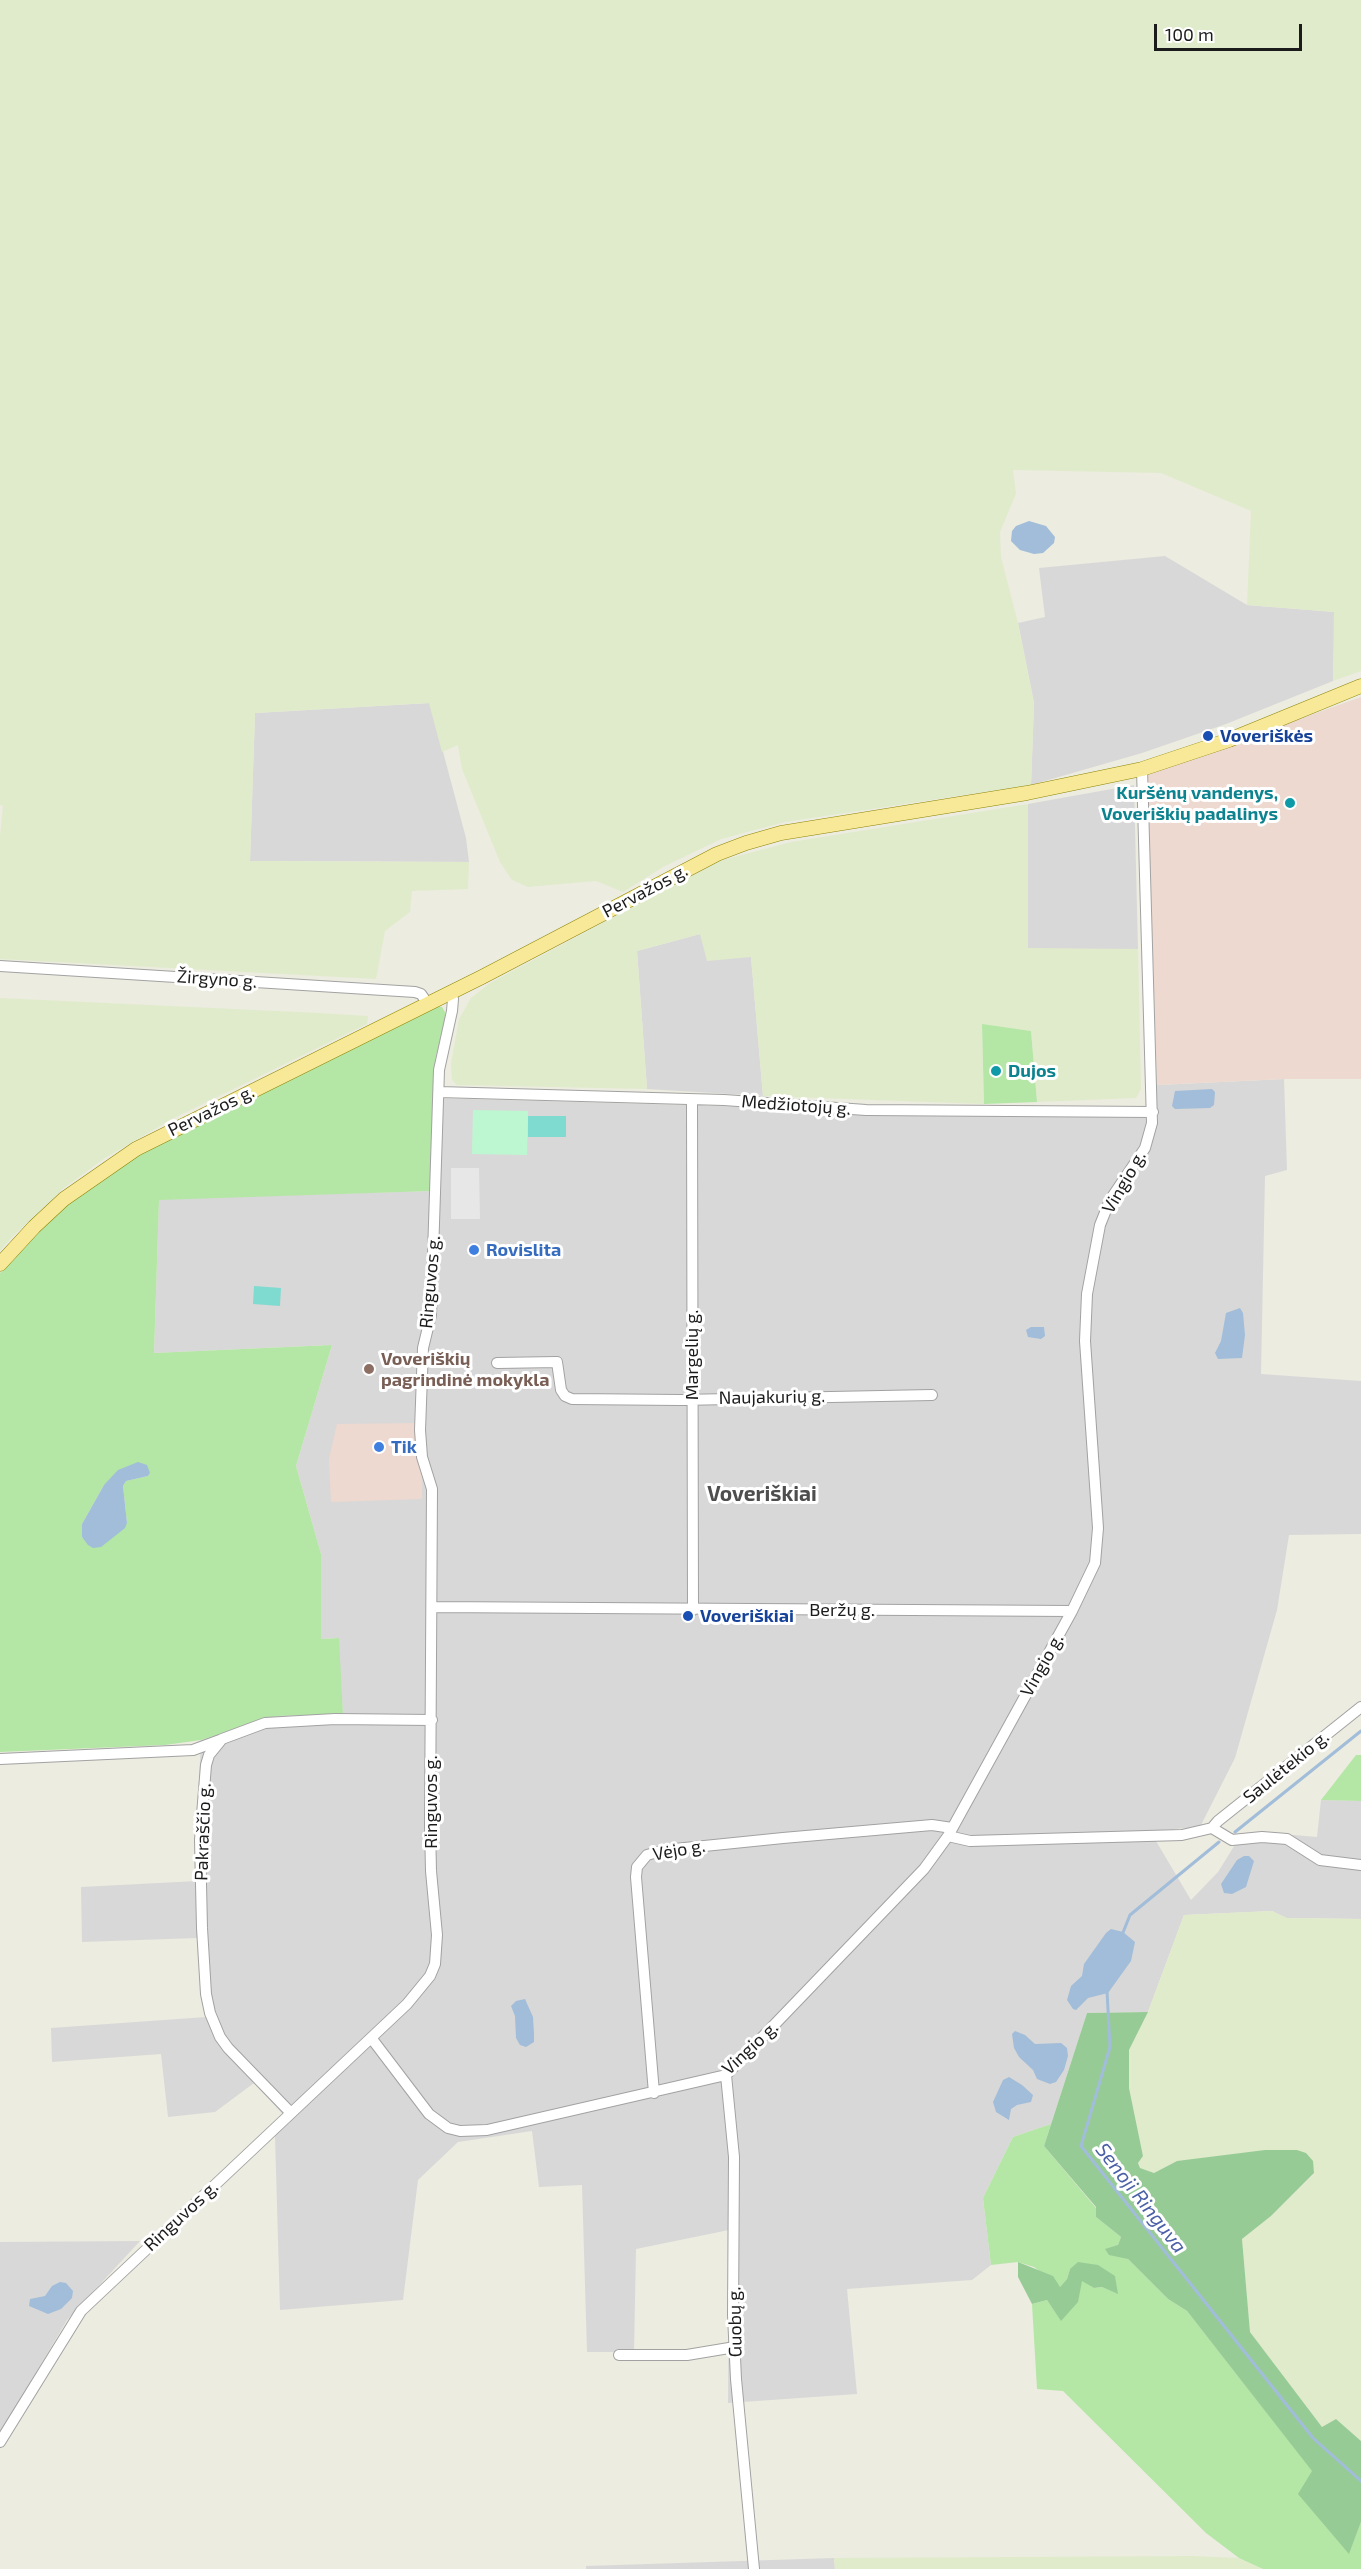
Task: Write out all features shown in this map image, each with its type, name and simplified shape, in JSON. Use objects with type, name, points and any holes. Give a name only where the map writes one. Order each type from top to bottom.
[{"type":"main road","name":"Pervažos g.","points":[[0,1264],[64,1199],[136,1149],[451,993],[681,872],[746,843],[781,833],[1037,791],[1142,769],[1212,746],[1361,686]]},
{"type":"street","name":"Vingio g.","points":[[372,2039],[429,2114],[448,2128],[460,2131],[487,2130],[726,2075],[924,1869],[950,1832],[1072,1611],[1095,1563],[1098,1528],[1085,1341],[1087,1294],[1100,1225],[1110,1200],[1145,1148],[1150,1135],[1153,1112],[1142,769]]},
{"type":"street","name":"Žirgyno g.","points":[[0,966],[415,992],[421,994],[428,1004]]},
{"type":"street","name":"Ringuvos g.","points":[[0,2442],[81,2311],[372,2039],[421,1989],[430,1976],[437,1953],[429,1826],[432,1720],[433,1607],[430,1554],[432,1489],[422,1457],[420,1430],[423,1348],[431,1315],[439,1092],[442,1050],[452,1005],[451,993]]},
{"type":"street","name":"Medžiotojų g.","points":[[439,1092],[692,1101],[724,1100],[866,1110],[1153,1112]]},
{"type":"street","name":"Margelių g.","points":[[692,1101],[693,1610]]},
{"type":"street","name":"Naujakurių g.","points":[[497,1363],[557,1362],[561,1390],[565,1396],[572,1399],[932,1395]]},
{"type":"street","name":"Beržų g.","points":[[433,1607],[1072,1611]]},
{"type":"street","name":"Saulėtekio g.","points":[[1212,1828],[1361,1707]]},
{"type":"street","points":[[0,1759],[193,1750],[249,1728],[284,1720],[432,1720]]},
{"type":"street","name":"Pakraščio g.","points":[[222,1739],[214,1747],[206,1765],[200,1851],[206,1994],[210,2013],[220,2037],[291,2113]]},
{"type":"street","points":[[193,1750],[206,1765]]},
{"type":"street","name":"Vėjo g.","points":[[654,2093],[636,1876],[637,1868],[647,1855],[665,1850],[932,1825],[950,1832]]},
{"type":"street","points":[[950,1832],[970,1841],[1182,1835],[1212,1828],[1232,1840],[1241,1837],[1287,1839],[1320,1860],[1361,1865]]},
{"type":"street","name":"Guobų g.","points":[[726,2075],[734,2157],[735,2347],[754,2569]]},
{"type":"street","points":[[619,2355],[687,2355],[735,2347]]},
{"type":"shaded area","points":[[1029,521],[1046,526],[1055,537],[1054,543],[1043,553],[1034,554],[1020,550],[1011,541],[1012,531],[1016,526]]},
{"type":"shaded area","points":[[1165,556],[1247,605],[1335,612],[1333,681],[1226,724],[1142,753],[1031,785],[1034,703],[1018,623],[1045,617],[1039,568]]},
{"type":"shaded area","points":[[1361,697],[1361,1079],[1284,1079],[1157,1085],[1147,774]]},
{"type":"shaded area","points":[[430,703],[466,838],[469,862],[250,861],[255,713]]},
{"type":"shaded area","points":[[1134,785],[1138,949],[1028,949],[1028,804]]},
{"type":"shaded area","points":[[700,934],[751,956],[763,1096],[647,1089],[637,951]]},
{"type":"shaded area","points":[[1284,1079],[1287,1170],[1265,1176],[1261,1374],[1361,1381],[1361,1534],[1289,1535],[1277,1610],[1235,1758],[1200,1827],[1150,1831],[1191,1900],[1218,1872],[1241,1835],[1271,1833],[1317,1837],[1321,1800],[1361,1801],[1361,1919],[1286,1918],[1272,1911],[1184,1915],[1148,2012],[1087,2013],[1051,2124],[1013,2137],[983,2198],[991,2265],[972,2280],[847,2289],[857,2394],[728,2403],[729,2230],[636,2249],[634,2352],[587,2352],[582,2185],[539,2187],[532,2131],[458,2142],[418,2180],[403,2300],[280,2310],[275,2135],[290,2122],[254,2083],[215,2112],[168,2117],[161,2054],[52,2062],[51,2028],[206,2017],[197,1938],[82,1942],[81,1887],[197,1881],[201,1740],[277,1716],[343,1714],[338,1638],[321,1639],[321,1554],[296,1466],[332,1345],[154,1353],[159,1199],[431,1191],[433,1098],[1157,1118],[1157,1085]]},
{"type":"shaded area","points":[[1212,1089],[1215,1092],[1214,1105],[1210,1108],[1175,1109],[1172,1106],[1175,1091]]},
{"type":"shaded area","points":[[528,1116],[566,1116],[566,1137],[528,1137]]},
{"type":"shaded area","points":[[451,1168],[479,1168],[480,1219],[451,1219]]},
{"type":"shaded area","points":[[254,1286],[281,1288],[280,1306],[253,1304]]},
{"type":"shaded area","points":[[1240,1308],[1243,1313],[1245,1335],[1242,1358],[1218,1359],[1215,1353],[1221,1341],[1226,1313]]},
{"type":"shaded area","points":[[1031,1327],[1044,1327],[1045,1336],[1041,1339],[1028,1337],[1026,1330]]},
{"type":"shaded area","points":[[423,1423],[422,1499],[331,1502],[329,1459],[337,1424]]},
{"type":"shaded area","points":[[138,1462],[147,1465],[150,1473],[148,1476],[126,1481],[123,1486],[127,1523],[125,1528],[101,1547],[93,1548],[82,1537],[82,1524],[104,1485],[118,1470]]},
{"type":"shaded area","points":[[1249,1856],[1254,1861],[1246,1887],[1232,1894],[1224,1893],[1221,1884],[1237,1860]]},
{"type":"shaded area","points":[[1111,1929],[1123,1932],[1135,1942],[1131,1961],[1108,1993],[1088,1998],[1076,2010],[1073,2009],[1067,2000],[1071,1986],[1082,1976],[1084,1964]]},
{"type":"shaded area","points":[[525,1999],[533,2017],[534,2034],[534,2042],[526,2047],[520,2045],[516,2038],[515,2016],[511,2006],[516,2001]]},
{"type":"shaded area","points":[[1015,2031],[1025,2035],[1035,2044],[1061,2043],[1067,2048],[1068,2056],[1064,2070],[1056,2082],[1050,2084],[1037,2079],[1033,2070],[1019,2057],[1014,2048],[1012,2034]]},
{"type":"shaded area","points":[[1009,2077],[1033,2095],[1031,2102],[1011,2109],[1009,2120],[996,2112],[993,2102],[1003,2080]]},
{"type":"shaded area","points":[[140,2241],[67,2320],[0,2434],[0,2242]]},
{"type":"shaded area","points":[[60,2282],[66,2283],[73,2291],[72,2298],[61,2309],[48,2314],[29,2306],[30,2299],[45,2296],[52,2286]]},
{"type":"shaded area","points":[[834,2558],[835,2569],[586,2569],[586,2566]]},
{"type":"green space","points":[[0,0],[1361,0],[1361,671],[1333,681],[1334,612],[1247,605],[1251,511],[1161,473],[1013,470],[1016,494],[1000,532],[1001,557],[1018,623],[1034,703],[1031,785],[785,822],[721,839],[663,867],[623,892],[596,881],[528,887],[512,880],[500,862],[462,769],[458,745],[442,752],[429,703],[255,713],[250,861],[469,862],[468,889],[412,891],[410,912],[385,931],[376,979],[0,959],[0,836],[3,806],[0,805]]},
{"type":"green space","points":[[1028,804],[1028,948],[1138,949],[1141,1089],[1136,1098],[1037,1102],[1031,1031],[982,1025],[984,1104],[763,1096],[751,957],[707,961],[700,934],[637,951],[647,1089],[457,1085],[452,1080],[451,1064],[459,1019],[471,998],[490,983],[719,861],[791,842]]},
{"type":"green space","points":[[0,998],[368,1016],[367,1024],[172,1119],[105,1158],[64,1188],[0,1251]]},
{"type":"green space","points":[[437,1006],[442,1007],[445,1012],[435,1060],[432,1191],[159,1200],[154,1353],[332,1345],[296,1466],[321,1554],[321,1639],[339,1638],[343,1714],[277,1716],[201,1740],[165,1745],[0,1752],[0,1273],[47,1220],[130,1159]],"holes":[[[150,1473],[148,1476],[126,1481],[123,1486],[127,1523],[82,1538],[82,1524],[104,1485]]]},
{"type":"green space","points":[[982,1024],[1031,1031],[1037,1102],[984,1104]]},
{"type":"green space","points":[[473,1110],[528,1111],[527,1155],[472,1154]]},
{"type":"green space","points":[[1356,1755],[1361,1755],[1361,1801],[1321,1800]]},
{"type":"green space","points":[[1272,1911],[1287,1918],[1361,1919],[1361,2441],[1336,2419],[1322,2427],[1250,2332],[1242,2239],[1271,2216],[1314,2174],[1177,2161],[1154,2173],[1140,2168],[1138,2163],[1143,2156],[1129,2088],[1129,2050],[1148,2012],[1184,1915]]},
{"type":"green space","points":[[1148,2012],[1129,2050],[1129,2088],[1143,2156],[1138,2163],[1140,2168],[1154,2173],[1177,2161],[1265,2150],[1297,2150],[1306,2153],[1313,2161],[1314,2173],[1271,2216],[1242,2239],[1250,2332],[1322,2427],[1336,2419],[1361,2441],[1361,2522],[1349,2554],[1298,2494],[1312,2471],[1187,2311],[1168,2299],[1128,2259],[1109,2255],[1105,2249],[1118,2245],[1121,2237],[1096,2217],[1096,2207],[1044,2146],[1087,2013]]},
{"type":"green space","points":[[1051,2124],[1044,2146],[1096,2208],[1096,2217],[1121,2237],[1118,2245],[1128,2259],[1168,2299],[1187,2311],[1313,2471],[1349,2553],[1361,2522],[1361,2569],[1263,2569],[1239,2558],[1206,2533],[1063,2391],[1037,2389],[1032,2304],[1047,2300],[1061,2320],[1082,2280],[1094,2288],[1102,2287],[1117,2293],[1070,2269],[1067,2279],[1060,2287],[1034,2267],[1018,2262],[991,2265],[983,2198],[1013,2137]]},
{"type":"green space","points":[[1018,2262],[1053,2276],[1060,2287],[1067,2279],[1070,2269],[1078,2262],[1098,2265],[1115,2276],[1118,2294],[1102,2287],[1094,2288],[1082,2281],[1078,2302],[1061,2321],[1047,2300],[1032,2304],[1018,2277]]},
{"type":"green space","points":[[1193,2556],[1239,2558],[1263,2569],[835,2569],[834,2558]]},
{"type":"waterway","name":"Senoji Ringuva","points":[[1235,1832],[1361,1731]]},
{"type":"waterway","name":"Senoji Ringuva","points":[[1122,1935],[1130,1915],[1219,1842]]},
{"type":"waterway","name":"Senoji Ringuva","points":[[1107,1991],[1110,2047],[1081,2146],[1313,2438],[1361,2481]]},
{"type":"place","name":"Voveriškės","points":[[1208,736]]},
{"type":"place","name":"Kuršėnų vandenys, Voveriškių padalinys","points":[[1290,803]]},
{"type":"place","name":"Dujos","points":[[996,1071]]},
{"type":"place","name":"Rovislita","points":[[474,1250]]},
{"type":"place","name":"Voveriškių pagrindinė mokykla","points":[[369,1369]]},
{"type":"place","name":"Tik","points":[[379,1447]]},
{"type":"place","name":"Voveriškiai","points":[[688,1616]]},
{"type":"district","name":"Voveriškiai","points":[[762,1494]]}]
